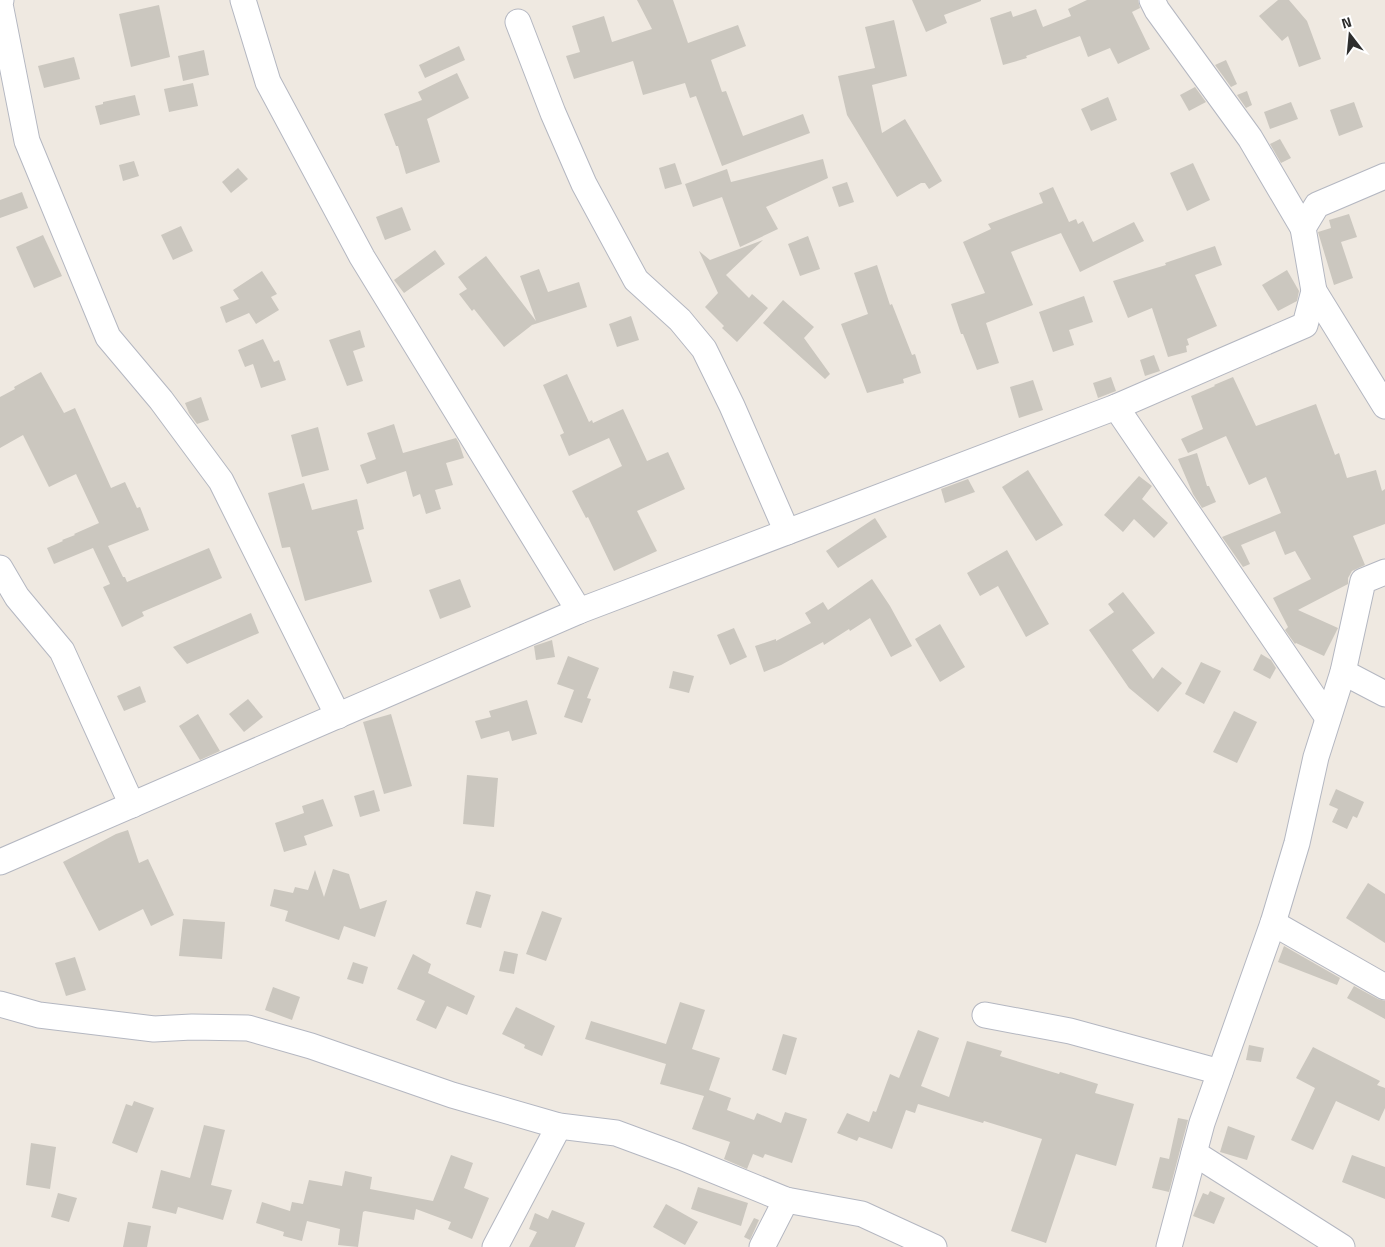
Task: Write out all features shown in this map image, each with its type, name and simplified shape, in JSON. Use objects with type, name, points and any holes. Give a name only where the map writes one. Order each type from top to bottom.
[{"type":"street","points":[[1,0],[0,4],[27,142],[108,337],[161,400],[221,481],[338,716]]},
{"type":"street","points":[[243,0],[268,82],[362,256],[579,611]]},
{"type":"street","points":[[1152,0],[1250,138],[1303,228],[1314,291],[1385,406]]},
{"type":"street","points":[[518,22],[553,113],[584,184],[636,280],[680,320],[704,349],[732,406],[787,532]]},
{"type":"street","points":[[1303,228],[1316,205],[1385,176]]},
{"type":"street","points":[[0,862],[579,611],[1116,407],[1305,325],[1314,291]]},
{"type":"street","points":[[1116,407],[1328,718]]},
{"type":"street","points":[[0,568],[18,597],[62,651],[132,805]]},
{"type":"street","points":[[1169,1247],[1202,1123],[1273,923],[1297,843],[1316,757],[1343,672],[1363,581],[1385,572]]},
{"type":"street","points":[[1343,672],[1385,694]]},
{"type":"street","points":[[1273,923],[1385,987]]},
{"type":"street","points":[[0,1004],[39,1016],[154,1029],[192,1027],[248,1028],[311,1046],[452,1095],[558,1126],[616,1133],[681,1157],[786,1200],[862,1214],[934,1247]]},
{"type":"street","points":[[985,1015],[1070,1031],[1220,1072]]},
{"type":"street","points":[[494,1247],[558,1126]]},
{"type":"street","points":[[1194,1153],[1342,1247]]},
{"type":"street","points":[[762,1247],[786,1200]]},
{"type":"building","points":[[637,0],[673,0],[688,43],[738,25],[746,46],[711,60],[722,92],[726,91],[743,136],[803,114],[810,133],[722,166],[696,96],[690,98],[685,83],[643,95],[633,61],[574,79],[566,56],[580,52],[572,26],[604,16],[612,42],[652,29]]},
{"type":"building","points":[[912,0],[981,1],[944,15],[947,23],[926,32]]},
{"type":"building","points":[[1087,0],[1138,0],[1140,8],[1132,12],[1150,49],[1118,64],[1110,48],[1088,57],[1080,36],[1026,56],[1027,58],[1003,65],[990,18],[1011,11],[1013,17],[1036,9],[1043,27],[1071,16],[1068,9]]},
{"type":"building","points":[[1278,0],[1289,0],[1307,21],[1321,59],[1299,67],[1288,36],[1282,41],[1259,16]]},
{"type":"building","points":[[159,5],[170,57],[131,67],[119,14]]},
{"type":"building","points":[[894,20],[907,76],[872,85],[882,133],[905,119],[942,181],[929,189],[925,183],[921,183],[897,197],[847,115],[838,76],[875,68],[865,27]]},
{"type":"building","points":[[459,46],[465,60],[425,78],[419,65]]},
{"type":"building","points":[[204,50],[209,75],[183,81],[178,56]]},
{"type":"building","points":[[74,57],[80,79],[44,88],[38,66]]},
{"type":"building","points":[[1226,60],[1237,84],[1231,87],[1215,65]]},
{"type":"building","points":[[457,73],[469,98],[427,119],[440,162],[406,174],[398,146],[396,146],[384,114],[422,100],[418,92]]},
{"type":"building","points":[[193,83],[198,106],[169,112],[164,89]]},
{"type":"building","points":[[1195,87],[1206,102],[1189,111],[1180,95]]},
{"type":"building","points":[[1247,91],[1252,105],[1246,108],[1237,95]]},
{"type":"building","points":[[135,95],[140,115],[100,125],[95,106],[103,104],[103,102]]},
{"type":"building","points":[[1108,97],[1117,120],[1091,131],[1081,109]]},
{"type":"building","points":[[1291,102],[1298,119],[1270,129],[1264,112]]},
{"type":"building","points":[[1354,102],[1363,127],[1339,136],[1330,110]]},
{"type":"building","points":[[1280,139],[1291,158],[1281,163],[1270,144]]},
{"type":"building","points":[[823,159],[828,178],[766,207],[778,229],[740,247],[722,197],[693,207],[685,184],[727,169],[731,182]]},
{"type":"building","points":[[134,161],[139,176],[123,181],[119,165]]},
{"type":"building","points":[[675,163],[682,184],[665,189],[659,168]]},
{"type":"building","points":[[1193,163],[1210,200],[1187,211],[1170,173]]},
{"type":"building","points":[[238,168],[248,179],[231,193],[222,182]]},
{"type":"building","points":[[847,182],[854,202],[839,207],[832,187]]},
{"type":"building","points":[[1053,187],[1069,222],[1076,219],[1078,224],[1083,221],[1093,242],[1134,222],[1144,241],[1080,272],[1061,233],[1011,252],[1033,305],[986,323],[999,363],[977,370],[963,334],[961,334],[951,304],[985,293],[963,242],[991,229],[988,224],[1043,203],[1039,193]]},
{"type":"building","points":[[22,192],[28,208],[0,218],[0,200]]},
{"type":"building","points":[[402,207],[411,230],[385,240],[376,217]]},
{"type":"building","points":[[1349,214],[1357,237],[1341,242],[1353,278],[1334,285],[1318,232],[1331,228],[1329,220]]},
{"type":"building","points":[[181,226],[193,251],[173,260],[161,235]]},
{"type":"building","points":[[43,235],[62,276],[34,288],[16,247]]},
{"type":"building","points":[[808,236],[820,269],[800,276],[788,244]]},
{"type":"building","points":[[763,240],[726,275],[749,298],[752,294],[768,308],[737,342],[722,328],[724,326],[705,307],[718,293],[699,251],[710,260]]},
{"type":"building","points":[[1215,246],[1222,265],[1195,275],[1217,326],[1187,339],[1189,345],[1186,346],[1187,352],[1168,357],[1152,308],[1128,318],[1113,281],[1166,265],[1165,263]]},
{"type":"building","points":[[435,250],[445,264],[404,293],[394,280]]},
{"type":"building","points":[[486,256],[536,321],[520,276],[539,269],[548,292],[579,282],[587,307],[532,325],[504,347],[474,309],[472,311],[459,294],[467,289],[458,277]]},
{"type":"building","points":[[877,265],[890,305],[892,304],[912,355],[915,354],[921,373],[903,379],[904,383],[867,393],[841,324],[868,314],[854,273]]},
{"type":"building","points":[[1287,270],[1299,291],[1297,301],[1278,311],[1262,285]]},
{"type":"building","points":[[262,271],[277,294],[271,297],[279,310],[256,324],[249,313],[226,323],[220,307],[239,299],[233,290]]},
{"type":"building","points":[[1084,296],[1093,322],[1069,330],[1074,345],[1053,352],[1039,312]]},
{"type":"building","points":[[783,300],[814,327],[804,338],[830,374],[825,379],[763,323]]},
{"type":"building","points":[[631,316],[639,340],[617,347],[609,324]]},
{"type":"building","points":[[360,330],[365,347],[353,351],[363,381],[347,386],[329,340]]},
{"type":"building","points":[[263,339],[274,362],[279,360],[286,380],[261,388],[253,364],[245,367],[238,350]]},
{"type":"building","points":[[1154,355],[1160,371],[1145,376],[1140,360]]},
{"type":"building","points":[[41,372],[64,413],[75,408],[111,488],[125,482],[137,508],[140,507],[149,530],[108,546],[127,582],[209,548],[222,578],[142,612],[144,616],[122,627],[103,587],[110,584],[93,548],[54,564],[47,548],[99,523],[76,474],[49,487],[23,435],[0,448],[0,397]]},
{"type":"building","points":[[567,374],[589,422],[592,420],[593,423],[623,409],[647,461],[668,452],[685,489],[637,511],[657,551],[614,571],[588,517],[586,518],[572,491],[622,466],[609,438],[569,456],[560,435],[564,433],[543,385]]},
{"type":"building","points":[[1111,377],[1116,391],[1098,398],[1093,383]]},
{"type":"building","points":[[1233,377],[1256,426],[1316,404],[1335,455],[1339,453],[1347,478],[1376,470],[1382,491],[1385,489],[1385,524],[1353,536],[1365,565],[1352,571],[1348,578],[1348,584],[1298,610],[1338,628],[1324,656],[1295,644],[1285,630],[1288,627],[1273,598],[1311,579],[1295,551],[1285,555],[1275,531],[1241,545],[1250,564],[1243,567],[1222,537],[1281,513],[1266,477],[1249,485],[1226,436],[1188,453],[1181,439],[1203,429],[1191,396]]},
{"type":"building","points":[[1033,380],[1043,410],[1019,418],[1010,387]]},
{"type":"building","points":[[201,397],[209,420],[197,424],[185,403]]},
{"type":"building","points":[[394,424],[403,453],[456,438],[459,443],[464,458],[446,463],[453,485],[435,490],[441,509],[426,514],[420,494],[413,497],[406,471],[367,484],[360,465],[376,459],[367,433]]},
{"type":"building","points":[[318,427],[329,470],[302,477],[291,435]]},
{"type":"building","points":[[1197,453],[1207,486],[1209,486],[1216,502],[1202,508],[1193,494],[1178,459]]},
{"type":"building","points":[[1028,470],[1063,525],[1036,541],[1002,487]]},
{"type":"building","points":[[1139,476],[1152,486],[1142,499],[1168,523],[1154,538],[1134,519],[1123,532],[1104,515]]},
{"type":"building","points":[[968,479],[975,492],[945,503],[941,489]]},
{"type":"building","points":[[304,483],[312,510],[357,499],[364,529],[357,531],[372,582],[305,601],[290,547],[282,548],[268,493]]},
{"type":"building","points":[[875,518],[887,537],[838,568],[826,551]]},
{"type":"building","points":[[1007,550],[1049,624],[1026,637],[998,586],[980,596],[967,573]]},
{"type":"building","points":[[460,579],[471,607],[440,619],[429,590]]},
{"type":"building","points":[[872,579],[890,606],[912,646],[891,657],[870,618],[824,645],[823,642],[764,672],[755,646],[776,639],[776,641],[811,623],[805,613],[823,602],[828,610]]},
{"type":"building","points":[[1123,592],[1155,633],[1132,650],[1153,679],[1162,667],[1182,683],[1158,712],[1129,688],[1089,630],[1114,612],[1108,604]]},
{"type":"building","points":[[251,613],[259,633],[187,664],[173,647]]},
{"type":"building","points":[[940,624],[965,667],[940,682],[915,639]]},
{"type":"building","points":[[734,628],[747,657],[730,665],[717,635]]},
{"type":"building","points":[[552,640],[555,657],[536,660],[534,646]]},
{"type":"building","points":[[1261,654],[1271,660],[1276,668],[1270,679],[1253,670]]},
{"type":"building","points":[[568,656],[599,668],[587,698],[591,699],[582,723],[564,717],[574,690],[557,684]]},
{"type":"building","points":[[1201,662],[1221,671],[1204,704],[1185,694]]},
{"type":"building","points":[[673,671],[694,676],[689,693],[669,688]]},
{"type":"building","points":[[140,686],[146,702],[124,711],[117,696]]},
{"type":"building","points":[[248,699],[263,717],[244,732],[229,714]]},
{"type":"building","points":[[527,700],[537,734],[512,741],[509,731],[481,739],[475,721],[491,717],[489,711]]},
{"type":"building","points":[[1234,711],[1257,722],[1237,763],[1213,752]]},
{"type":"building","points":[[198,714],[220,751],[200,760],[179,726]]},
{"type":"building","points":[[391,714],[412,786],[384,794],[363,722]]},
{"type":"building","points":[[467,775],[498,778],[494,827],[463,824]]},
{"type":"building","points":[[1336,789],[1364,802],[1357,818],[1353,816],[1347,829],[1332,822],[1338,809],[1329,805]]},
{"type":"building","points":[[374,790],[380,811],[360,817],[354,796]]},
{"type":"building","points":[[323,799],[333,826],[304,836],[307,845],[284,852],[275,823],[304,813],[302,806]]},
{"type":"building","points":[[128,830],[139,863],[148,859],[174,915],[151,926],[143,909],[99,931],[63,862],[116,834]]},
{"type":"building","points":[[333,869],[349,874],[360,909],[387,900],[375,937],[344,926],[339,940],[285,921],[288,911],[270,906],[274,889],[293,893],[295,887],[308,890],[315,870],[324,897]]},
{"type":"building","points":[[1368,883],[1385,894],[1385,943],[1346,918]]},
{"type":"building","points":[[476,891],[491,895],[481,928],[466,924]]},
{"type":"building","points":[[542,911],[562,918],[546,961],[526,954]]},
{"type":"building","points":[[183,919],[225,922],[222,959],[179,956]]},
{"type":"building","points":[[1284,946],[1340,978],[1337,985],[1278,962]]},
{"type":"building","points":[[504,951],[518,954],[514,974],[499,971]]},
{"type":"building","points":[[413,954],[431,964],[428,973],[475,996],[467,1015],[447,1006],[436,1029],[416,1020],[425,1001],[397,989]]},
{"type":"building","points":[[75,957],[86,990],[66,996],[55,963]]},
{"type":"building","points":[[353,962],[368,967],[363,984],[347,979]]},
{"type":"building","points":[[1354,986],[1385,1001],[1385,1019],[1347,998]]},
{"type":"building","points":[[273,987],[300,997],[292,1020],[265,1010]]},
{"type":"building","points":[[680,1002],[705,1010],[692,1049],[720,1058],[709,1090],[731,1098],[727,1110],[754,1120],[757,1113],[781,1123],[785,1112],[807,1119],[792,1163],[765,1154],[763,1158],[753,1154],[747,1169],[724,1159],[730,1142],[692,1129],[704,1096],[660,1084],[666,1064],[585,1039],[591,1021],[666,1044]]},
{"type":"building","points":[[516,1007],[555,1026],[542,1056],[524,1048],[525,1045],[502,1034]]},
{"type":"building","points":[[918,1030],[939,1038],[921,1086],[949,1097],[967,1041],[1002,1051],[1000,1056],[1098,1084],[1095,1093],[1134,1104],[1116,1166],[1076,1154],[1046,1243],[1011,1231],[1042,1139],[984,1121],[983,1123],[918,1104],[915,1113],[906,1110],[892,1149],[859,1137],[857,1141],[837,1133],[847,1113],[869,1122],[873,1111],[876,1112],[890,1074],[899,1078]]},
{"type":"building","points":[[783,1034],[797,1038],[786,1075],[772,1070]]},
{"type":"building","points":[[1249,1045],[1264,1048],[1261,1062],[1246,1060]]},
{"type":"building","points":[[1313,1047],[1380,1081],[1377,1085],[1385,1088],[1385,1108],[1379,1121],[1336,1101],[1313,1150],[1291,1140],[1315,1088],[1296,1078]]},
{"type":"building","points":[[134,1101],[154,1108],[137,1153],[112,1143],[126,1104],[132,1106]]},
{"type":"building","points":[[1178,1118],[1188,1120],[1169,1192],[1152,1188],[1160,1157],[1169,1159]]},
{"type":"building","points":[[204,1125],[225,1130],[211,1185],[232,1190],[223,1220],[178,1207],[176,1214],[152,1208],[161,1170],[190,1178]]},
{"type":"building","points":[[1228,1126],[1255,1136],[1247,1160],[1220,1152]]},
{"type":"building","points":[[31,1143],[56,1147],[50,1189],[26,1185]]},
{"type":"building","points":[[451,1155],[473,1163],[464,1188],[489,1198],[472,1239],[448,1229],[451,1222],[416,1209],[414,1220],[363,1212],[358,1247],[338,1245],[340,1229],[307,1221],[302,1241],[283,1236],[284,1232],[256,1223],[262,1202],[290,1211],[292,1202],[303,1204],[309,1180],[342,1186],[345,1171],[372,1177],[370,1189],[433,1201]]},
{"type":"building","points":[[1352,1155],[1385,1167],[1385,1199],[1342,1182]]},
{"type":"building","points":[[698,1187],[748,1203],[741,1226],[691,1209]]},
{"type":"building","points":[[1210,1191],[1225,1198],[1214,1224],[1193,1216],[1203,1193],[1208,1195]]},
{"type":"building","points":[[58,1193],[77,1198],[69,1222],[51,1217]]},
{"type":"building","points":[[666,1204],[698,1222],[685,1245],[653,1227]]},
{"type":"building","points":[[552,1210],[585,1223],[575,1247],[529,1247],[537,1232],[529,1229],[535,1213],[548,1219]]},
{"type":"building","points":[[754,1218],[759,1220],[750,1240],[744,1237]]},
{"type":"building","points":[[128,1222],[151,1226],[147,1247],[123,1247]]}]
